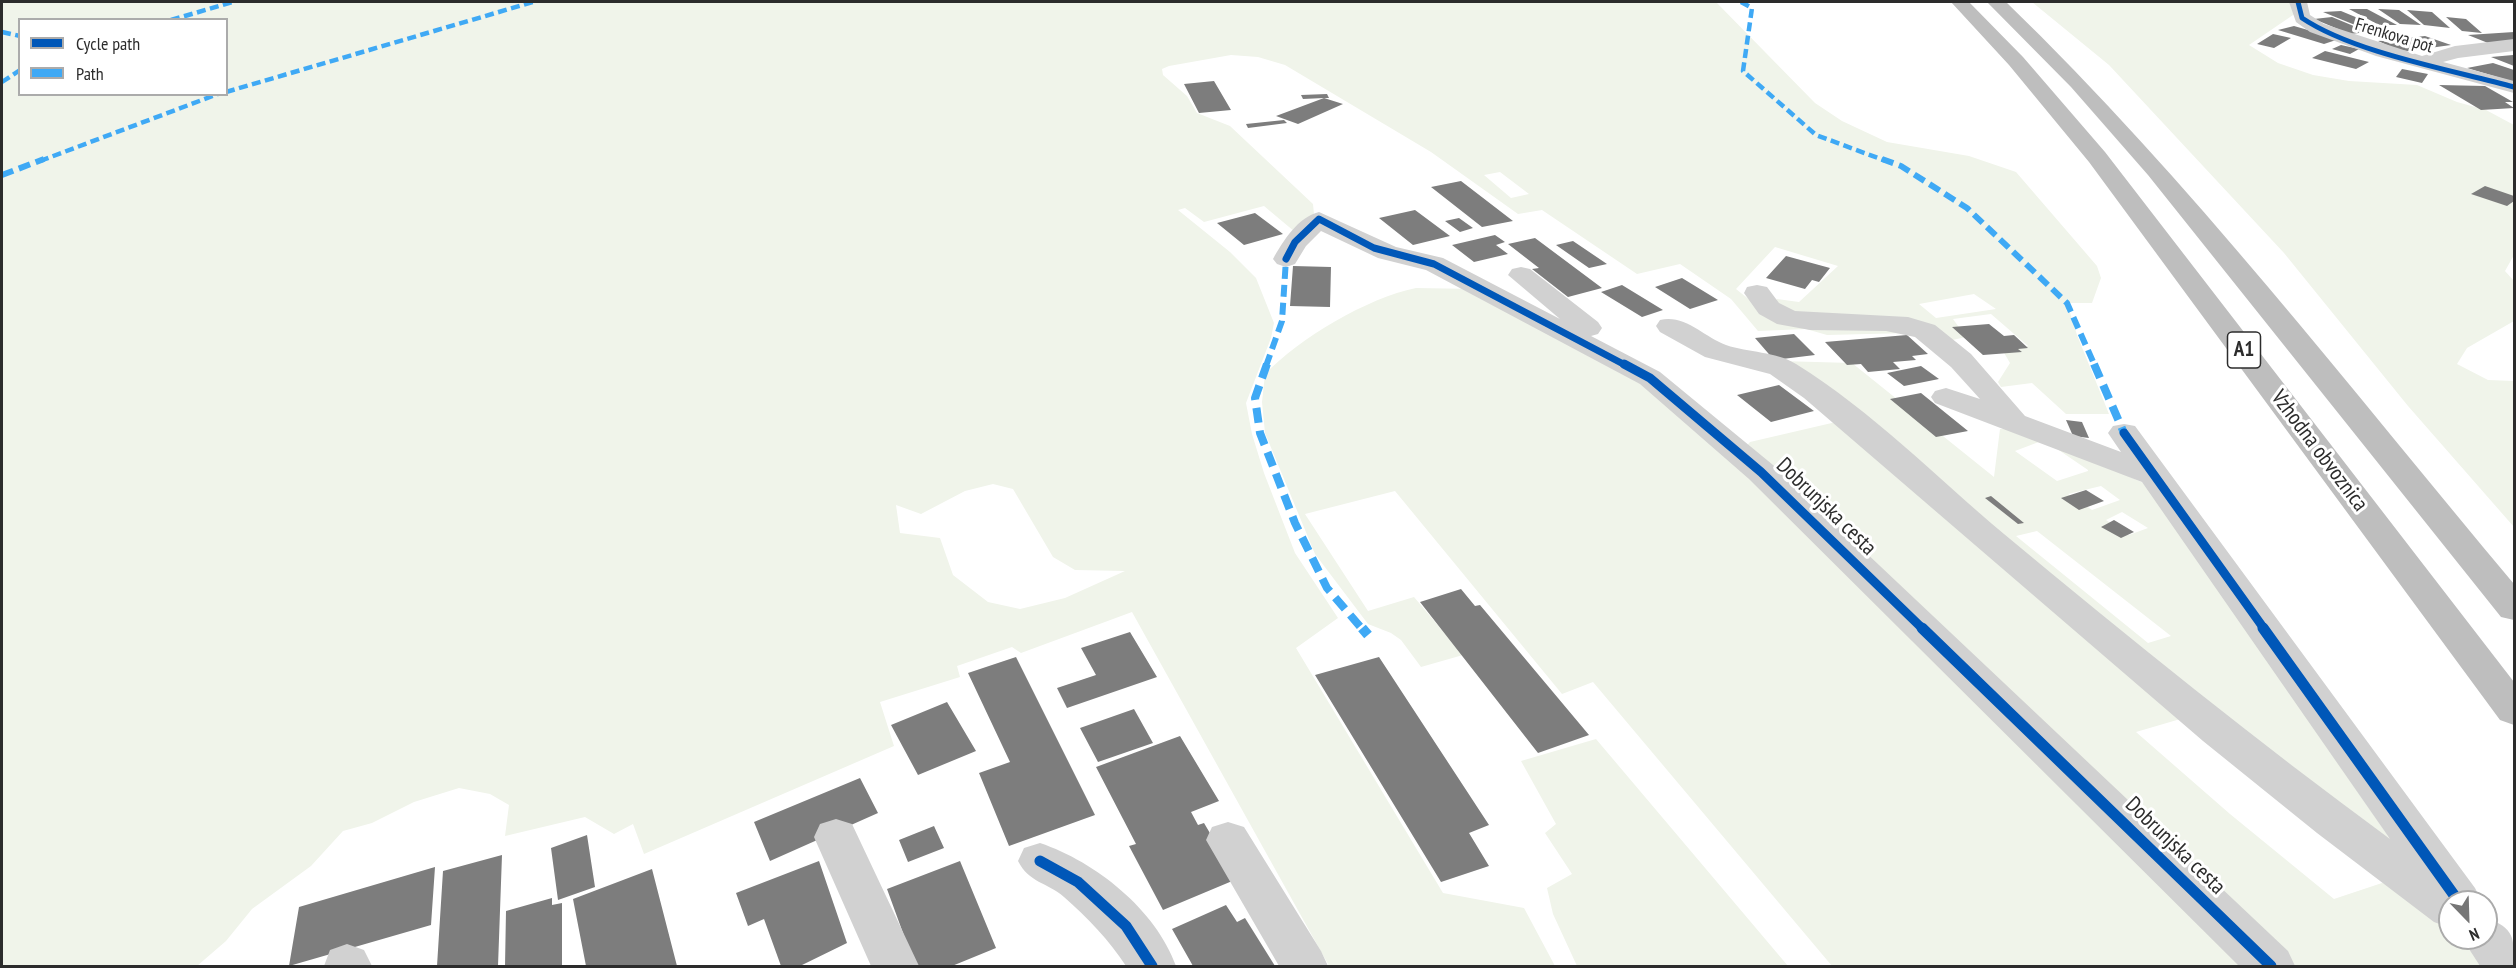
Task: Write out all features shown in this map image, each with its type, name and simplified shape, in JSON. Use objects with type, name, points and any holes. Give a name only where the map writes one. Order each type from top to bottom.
[{"type":"highway","name":"Vzhodna obvoznica","points":[[1960,2],[2030,76],[2097,157],[2514,710]]},
{"type":"highway","name":"A1","points":[[1996,2],[2078,83],[2156,170],[2514,609]]},
{"type":"street","name":"Frenkova pot","points":[[2298,2],[2302,18],[2317,28],[2422,63],[2508,87]]},
{"type":"street","name":"Frenkova pot","points":[[2422,63],[2455,52],[2514,45]]},
{"type":"street","name":"Dobrunjska cesta","points":[[1286,259],[1295,242],[1319,219],[1368,247],[1398,258],[1434,264],[1650,378],[1761,472],[2271,966]]},
{"type":"street","points":[[1521,275],[1650,378]]},
{"type":"street","points":[[1757,293],[1761,303],[1775,312],[1805,321],[1906,325],[1924,331],[1998,400],[2014,423]]},
{"type":"street","points":[[1683,322],[1720,353],[1752,358],[1785,370],[1860,427],[1917,478],[2189,707],[2385,862],[2438,900]]},
{"type":"street","points":[[1946,397],[2151,474]]},
{"type":"street","points":[[2124,433],[2151,474],[2450,890]]},
{"type":"street","points":[[836,837],[895,966]]},
{"type":"street","points":[[1228,840],[1304,966]]},
{"type":"street","points":[[1040,861],[1078,882],[1126,926],[1152,966]]},
{"type":"street","points":[[2495,950],[2508,966]]},
{"type":"shaded area","points":[[2,2],[1716,2],[1815,103],[1842,121],[1887,142],[1969,156],[2016,172],[2097,266],[2101,278],[2092,303],[2067,303],[2077,335],[2109,414],[2066,414],[2032,383],[2001,387],[1998,382],[2010,363],[2003,351],[2028,346],[1991,314],[1953,319],[1966,337],[1948,341],[1915,322],[1826,321],[1791,314],[1772,305],[1777,299],[1799,302],[1838,266],[1775,247],[1736,289],[1756,304],[1776,315],[1816,326],[1906,328],[1909,333],[1827,335],[1806,329],[1758,331],[1731,299],[1680,264],[1637,274],[1542,210],[1518,214],[1431,152],[1285,65],[1258,57],[1231,55],[1169,66],[1162,69],[1163,75],[1187,96],[1197,113],[1230,126],[1313,204],[1314,214],[1295,232],[1264,206],[1204,222],[1185,208],[1178,210],[1230,252],[1256,278],[1274,323],[1271,338],[1246,403],[1252,434],[1264,473],[1295,553],[1338,618],[1296,648],[1443,893],[1524,908],[1555,966],[1329,966],[1132,612],[1021,653],[1012,647],[957,666],[960,677],[880,702],[894,746],[644,854],[633,824],[614,834],[585,817],[505,836],[509,805],[490,794],[459,788],[414,802],[372,823],[343,831],[311,866],[252,909],[226,941],[197,966],[2,966]],"holes":[[[1500,172],[1529,194],[1511,198],[1484,175]],[[1974,294],[1996,309],[1936,318],[1919,304]],[[993,484],[1013,489],[1053,557],[1075,570],[1125,571],[1065,598],[1020,609],[988,602],[953,575],[940,538],[900,533],[896,505],[921,514],[965,491]]]},
{"type":"shaded area","points":[[2032,2],[2293,2],[2296,13],[2249,45],[2278,63],[2313,75],[2349,81],[2417,85],[2457,102],[2486,110],[2514,125],[2514,255],[2505,271],[2514,281],[2514,321],[2467,348],[2457,364],[2488,380],[2514,381],[2514,527],[2408,406],[2284,253],[2109,65]]},
{"type":"shaded area","points":[[1416,288],[1476,289],[1648,383],[1757,478],[2263,966],[1832,966],[1593,682],[1562,694],[1395,491],[1305,514],[1368,611],[1414,597],[1463,655],[1421,667],[1401,640],[1391,633],[1368,624],[1315,554],[1265,433],[1262,402],[1265,374],[1296,347],[1356,310],[1397,293]]},
{"type":"shaded area","points":[[1780,361],[1852,363],[1994,477],[2000,429],[2021,428],[2148,485],[2412,871]],"holes":[[[2044,440],[2088,471],[2057,481],[2015,451]],[[2101,486],[2120,500],[2092,510],[2068,494]],[[2122,512],[2148,528],[2129,535],[2106,520]],[[2037,531],[2171,636],[2148,643],[2016,536]]]},
{"type":"shaded area","points":[[1836,422],[2194,715],[2136,732],[2230,814],[2334,899],[2394,879],[2438,915],[2438,950],[2481,950],[2493,966],[2288,966],[1744,449],[1750,442]]},
{"type":"shaded area","points":[[1596,739],[1788,966],[1577,966],[1553,914],[1547,888],[1572,874],[1545,833],[1556,824],[1521,761]]},
{"type":"building","points":[[2349,9],[2367,9],[2397,25],[2379,25]]},
{"type":"building","points":[[2378,9],[2399,10],[2421,25],[2400,24]]},
{"type":"building","points":[[2407,10],[2432,12],[2450,28],[2424,25]]},
{"type":"building","points":[[2341,11],[2377,26],[2360,27],[2323,12]]},
{"type":"building","points":[[2332,17],[2368,32],[2350,34],[2314,19]]},
{"type":"building","points":[[2446,17],[2466,19],[2482,33],[2462,31]]},
{"type":"building","points":[[2294,26],[2339,39],[2324,44],[2278,30]]},
{"type":"building","points":[[2514,32],[2514,42],[2488,43],[2468,35]]},
{"type":"building","points":[[2273,34],[2291,38],[2274,48],[2257,44]]},
{"type":"building","points":[[2425,36],[2451,45],[2408,51],[2398,50],[2378,41]]},
{"type":"building","points":[[2341,45],[2359,49],[2350,54],[2332,49]]},
{"type":"building","points":[[2325,51],[2369,62],[2356,69],[2312,58]]},
{"type":"building","points":[[2513,55],[2514,66],[2491,57]]},
{"type":"building","points":[[2493,63],[2514,70],[2514,82],[2467,68]]},
{"type":"building","points":[[2402,69],[2428,74],[2422,83],[2396,77]]},
{"type":"building","points":[[1214,81],[1231,110],[1199,113],[1184,84]]},
{"type":"building","points":[[2439,85],[2485,86],[2513,102],[2505,102],[2514,108],[2481,110]]},
{"type":"building","points":[[1327,94],[1329,98],[1303,99],[1301,95]]},
{"type":"building","points":[[1324,98],[1343,104],[1298,124],[1276,116]]},
{"type":"building","points":[[1284,120],[1287,123],[1248,128],[1246,124]]},
{"type":"building","points":[[1461,181],[1513,221],[1482,227],[1431,187]]},
{"type":"building","points":[[2485,186],[2514,196],[2514,201],[2507,206],[2471,194]]},
{"type":"building","points":[[1415,210],[1450,236],[1413,245],[1379,218]]},
{"type":"building","points":[[1255,213],[1283,234],[1244,245],[1217,223]]},
{"type":"building","points":[[1459,218],[1473,228],[1460,232],[1445,221]]},
{"type":"building","points":[[1495,235],[1505,242],[1496,245],[1508,254],[1474,262],[1452,245]]},
{"type":"building","points":[[1535,238],[1602,288],[1568,297],[1532,269],[1539,268],[1508,244]]},
{"type":"building","points":[[1573,241],[1607,264],[1589,268],[1556,245]]},
{"type":"building","points":[[1786,256],[1830,268],[1819,282],[1812,280],[1805,289],[1766,278]]},
{"type":"building","points":[[1293,266],[1331,267],[1330,307],[1290,306]]},
{"type":"building","points":[[1682,278],[1718,300],[1690,309],[1655,287]]},
{"type":"building","points":[[1622,285],[1663,310],[1642,317],[1601,292]]},
{"type":"building","points":[[1989,324],[2004,336],[2014,335],[2028,348],[2018,349],[2022,352],[1983,355],[1952,327]]},
{"type":"building","points":[[1794,334],[1815,355],[1774,360],[1755,338]]},
{"type":"building","points":[[1907,335],[1928,354],[1912,356],[1916,360],[1893,362],[1900,369],[1868,372],[1861,364],[1847,365],[1825,342]]},
{"type":"building","points":[[1921,366],[1939,379],[1904,386],[1887,373]]},
{"type":"building","points":[[1779,385],[1814,411],[1771,422],[1737,395]]},
{"type":"building","points":[[1921,393],[1968,431],[1936,437],[1890,399]]},
{"type":"building","points":[[2066,420],[2082,422],[2089,438],[2073,436]]},
{"type":"building","points":[[2086,490],[2104,501],[2079,510],[2061,498]]},
{"type":"building","points":[[1991,496],[2024,523],[2018,524],[1985,498]]},
{"type":"building","points":[[2114,520],[2134,532],[2121,538],[2101,527]]},
{"type":"building","points":[[1461,589],[1475,606],[1480,605],[1589,735],[1538,753],[1420,602]]},
{"type":"building","points":[[1130,632],[1157,677],[1067,708],[1057,688],[1096,675],[1081,648]]},
{"type":"building","points":[[1016,657],[1095,815],[1009,846],[979,773],[1010,762],[968,673]]},
{"type":"building","points":[[1379,657],[1489,825],[1469,833],[1489,866],[1441,882],[1315,675]]},
{"type":"building","points":[[947,702],[976,751],[918,775],[891,725]]},
{"type":"building","points":[[1134,709],[1153,743],[1098,762],[1080,728]]},
{"type":"building","points":[[1180,736],[1219,801],[1191,812],[1198,825],[1204,823],[1237,879],[1163,910],[1129,846],[1136,844],[1096,767]]},
{"type":"building","points":[[860,778],[878,813],[770,861],[754,822]]},
{"type":"building","points":[[934,826],[944,848],[908,862],[899,840]]},
{"type":"building","points":[[587,835],[595,887],[558,900],[551,848]]},
{"type":"building","points":[[502,855],[498,966],[437,966],[443,871]]},
{"type":"building","points":[[819,861],[847,943],[800,966],[781,966],[764,919],[748,926],[736,893]]},
{"type":"building","points":[[960,861],[996,948],[952,966],[915,966],[887,889]]},
{"type":"building","points":[[435,867],[431,925],[289,966],[299,907]]},
{"type":"building","points":[[652,869],[677,966],[586,966],[573,899]]},
{"type":"building","points":[[552,898],[552,905],[562,903],[562,966],[505,966],[506,911]]},
{"type":"building","points":[[1226,905],[1237,922],[1245,918],[1275,966],[1193,966],[1172,929]]},
{"type":"marked path","points":[[178,18],[233,2]]},
{"type":"marked path","points":[[228,91],[533,2]]},
{"type":"marked path","points":[[1741,2],[1752,8],[1743,71],[1816,135],[1901,166],[1967,208],[2067,303],[2124,433]]},
{"type":"marked path","points":[[2,32],[18,36]]},
{"type":"marked path","points":[[2,82],[18,71]]},
{"type":"marked path","points":[[2,175],[213,96]]},
{"type":"marked path","points":[[1286,259],[1282,321],[1255,398],[1260,433],[1295,523],[1327,588],[1368,635]]},
{"type":"cycle path","points":[[2298,2],[2302,18],[2317,28],[2383,52],[2514,87]]},
{"type":"cycle path","points":[[1286,259],[1295,242],[1319,219],[1374,248],[1434,264],[1650,378],[1761,472],[2271,966]]},
{"type":"cycle path","points":[[2124,433],[2450,890]]},
{"type":"cycle path","points":[[1040,861],[1078,882],[1126,926],[1152,966]]}]
